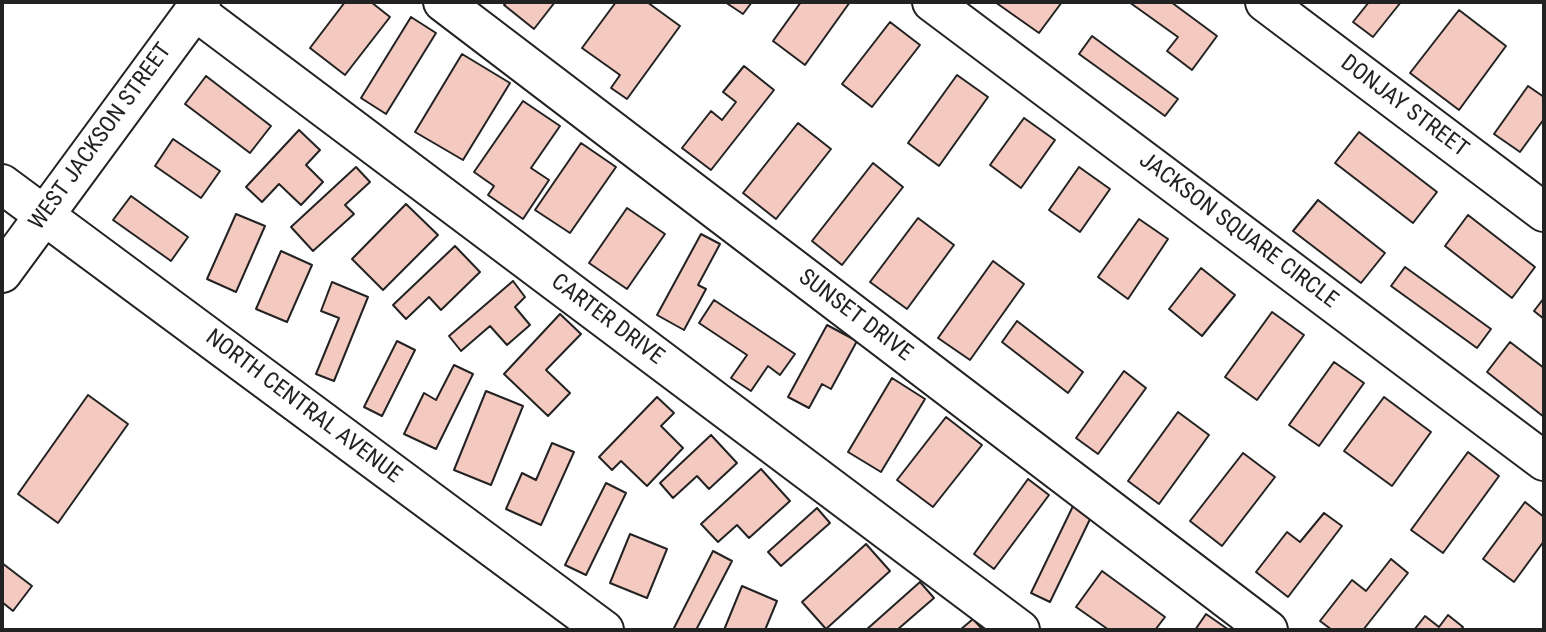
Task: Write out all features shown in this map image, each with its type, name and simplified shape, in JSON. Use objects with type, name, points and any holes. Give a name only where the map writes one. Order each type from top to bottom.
[{"type":"street","name":"SUNSET DRIVE","points":[[443,2],[1268,630]]},
{"type":"street","name":"JACKSON SQUARE CIRCLE","points":[[932,2],[1544,461]]},
{"type":"street","name":"DONJAY STREET","points":[[1265,2],[1544,212]]},
{"type":"street","name":"WEST JACKSON STREET","points":[[2,273],[198,6]]},
{"type":"street","name":"CARTER DRIVE","points":[[198,6],[1020,630]]},
{"type":"street","name":"NORTH CENTRAL AVENUE","points":[[2,184],[604,630]]},
{"type":"building","points":[[345,2],[371,2],[390,17],[345,75],[310,48]]},
{"type":"building","points":[[507,2],[555,2],[534,29],[504,5]]},
{"type":"building","points":[[616,2],[647,2],[680,26],[627,99],[611,88],[620,75],[582,48]]},
{"type":"building","points":[[725,2],[752,2],[743,14]]},
{"type":"building","points":[[801,2],[850,2],[805,65],[773,41]]},
{"type":"building","points":[[995,2],[1062,2],[1039,33]]},
{"type":"building","points":[[1129,2],[1171,2],[1217,36],[1192,70],[1167,51],[1178,37]]},
{"type":"building","points":[[1369,2],[1401,2],[1373,37],[1353,22]]},
{"type":"building","points":[[1459,10],[1506,46],[1459,110],[1410,73]]},
{"type":"building","points":[[411,17],[436,33],[386,114],[361,98]]},
{"type":"building","points":[[890,22],[920,45],[872,107],[842,84]]},
{"type":"building","points":[[1092,36],[1178,99],[1165,116],[1079,54]]},
{"type":"building","points":[[462,54],[510,83],[463,160],[415,132]]},
{"type":"building","points":[[744,66],[774,90],[711,170],[682,148],[711,111],[722,120],[736,102],[723,92]]},
{"type":"building","points":[[957,75],[988,97],[939,166],[908,143]]},
{"type":"building","points":[[206,76],[271,126],[250,153],[185,104]]},
{"type":"building","points":[[1528,86],[1544,97],[1544,119],[1520,152],[1494,134]]},
{"type":"building","points":[[523,101],[560,126],[531,168],[549,180],[523,219],[488,195],[494,186],[474,172]]},
{"type":"building","points":[[1024,118],[1055,140],[1021,188],[990,165]]},
{"type":"building","points":[[798,123],[831,149],[776,219],[743,193]]},
{"type":"building","points":[[299,130],[320,150],[306,165],[323,182],[301,205],[279,184],[262,202],[246,187]]},
{"type":"building","points":[[1359,132],[1437,192],[1413,223],[1335,163]]},
{"type":"building","points":[[173,139],[220,171],[201,198],[155,166]]},
{"type":"building","points":[[581,143],[616,167],[570,233],[535,210]]},
{"type":"building","points":[[873,163],[903,187],[842,265],[812,241]]},
{"type":"building","points":[[356,167],[370,182],[345,205],[354,214],[313,251],[291,227]]},
{"type":"building","points":[[1079,167],[1110,189],[1080,232],[1049,210]]},
{"type":"building","points":[[131,196],[188,237],[171,261],[113,220]]},
{"type":"building","points":[[1318,200],[1385,253],[1361,283],[1293,231]]},
{"type":"building","points":[[406,204],[438,235],[383,290],[352,259]]},
{"type":"building","points":[[627,208],[665,234],[627,289],[589,263]]},
{"type":"building","points":[[236,214],[265,226],[236,292],[207,279]]},
{"type":"building","points":[[1468,215],[1535,267],[1512,298],[1445,246]]},
{"type":"building","points":[[918,218],[954,245],[907,309],[870,282]]},
{"type":"building","points":[[1139,219],[1168,239],[1128,299],[1098,277]]},
{"type":"building","points":[[701,234],[720,244],[698,285],[706,289],[684,330],[657,315]]},
{"type":"building","points":[[455,246],[480,272],[441,310],[429,297],[406,319],[393,305]]},
{"type":"building","points":[[281,251],[312,265],[287,322],[256,309]]},
{"type":"building","points":[[993,261],[1024,284],[970,360],[938,338]]},
{"type":"building","points":[[1405,267],[1491,329],[1477,348],[1391,286]]},
{"type":"building","points":[[1201,268],[1235,295],[1202,336],[1169,309]]},
{"type":"building","points":[[513,281],[525,297],[515,307],[530,325],[507,345],[490,326],[461,351],[449,336]]},
{"type":"building","points":[[332,282],[368,297],[334,381],[316,374],[339,318],[321,311]]},
{"type":"building","points":[[1544,298],[1544,319],[1534,311]]},
{"type":"building","points":[[714,300],[795,354],[780,375],[768,366],[751,391],[731,378],[747,355],[699,323]]},
{"type":"building","points":[[1272,312],[1304,335],[1257,400],[1225,377]]},
{"type":"building","points":[[560,314],[581,334],[546,370],[570,393],[548,416],[504,374]]},
{"type":"building","points":[[1017,321],[1083,372],[1068,393],[1002,342]]},
{"type":"building","points":[[827,325],[857,341],[831,389],[822,384],[809,408],[788,397]]},
{"type":"building","points":[[397,341],[415,350],[382,416],[364,407]]},
{"type":"building","points":[[1510,342],[1544,368],[1544,417],[1487,372]]},
{"type":"building","points":[[1334,362],[1364,383],[1319,446],[1289,425]]},
{"type":"building","points":[[454,365],[473,374],[436,449],[404,434],[424,393],[436,400]]},
{"type":"building","points":[[1124,371],[1146,388],[1098,454],[1076,438]]},
{"type":"building","points":[[892,378],[925,399],[881,472],[848,452]]},
{"type":"building","points":[[486,391],[523,406],[491,485],[454,470]]},
{"type":"building","points":[[88,395],[128,424],[58,523],[18,494]]},
{"type":"building","points":[[657,397],[674,413],[661,426],[683,448],[647,486],[621,461],[612,470],[599,457]]},
{"type":"building","points":[[1384,397],[1431,432],[1392,486],[1344,451]]},
{"type":"building","points":[[1178,412],[1209,435],[1159,504],[1128,481]]},
{"type":"building","points":[[946,417],[982,445],[933,507],[897,480]]},
{"type":"building","points":[[711,435],[737,463],[709,489],[697,476],[673,498],[660,483]]},
{"type":"building","points":[[552,443],[574,452],[541,525],[506,509],[522,473],[536,480]]},
{"type":"building","points":[[1468,452],[1499,476],[1443,553],[1411,530]]},
{"type":"building","points":[[1243,453],[1275,477],[1222,546],[1190,521]]},
{"type":"building","points":[[761,469],[790,501],[749,538],[737,525],[718,542],[701,524]]},
{"type":"building","points":[[1028,479],[1049,495],[994,569],[974,554]]},
{"type":"building","points":[[606,483],[626,493],[586,575],[565,565]]},
{"type":"building","points":[[1525,502],[1544,517],[1544,541],[1514,582],[1483,559]]},
{"type":"building","points":[[1074,504],[1093,513],[1050,602],[1031,593]]},
{"type":"building","points":[[817,508],[830,523],[781,566],[768,552]]},
{"type":"building","points":[[1324,513],[1342,526],[1288,597],[1256,572],[1287,532],[1300,542]]},
{"type":"building","points":[[630,534],[667,549],[647,598],[610,583]]},
{"type":"building","points":[[866,544],[890,571],[826,629],[802,602]]},
{"type":"building","points":[[713,551],[732,561],[696,630],[673,630]]},
{"type":"building","points":[[1391,559],[1408,573],[1363,630],[1332,630],[1320,621],[1352,580],[1366,591]]},
{"type":"building","points":[[2,563],[32,586],[13,611],[2,602]]},
{"type":"building","points":[[1102,571],[1165,617],[1155,630],[1109,630],[1076,607]]},
{"type":"building","points":[[920,582],[934,598],[897,630],[866,630]]},
{"type":"building","points":[[742,586],[777,601],[765,630],[724,630]]},
{"type":"building","points":[[1206,614],[1229,630],[1195,630]]},
{"type":"building","points":[[1448,615],[1463,627],[1460,630],[1414,630],[1425,616],[1439,627]]},
{"type":"building","points":[[973,619],[983,630],[960,630]]}]
